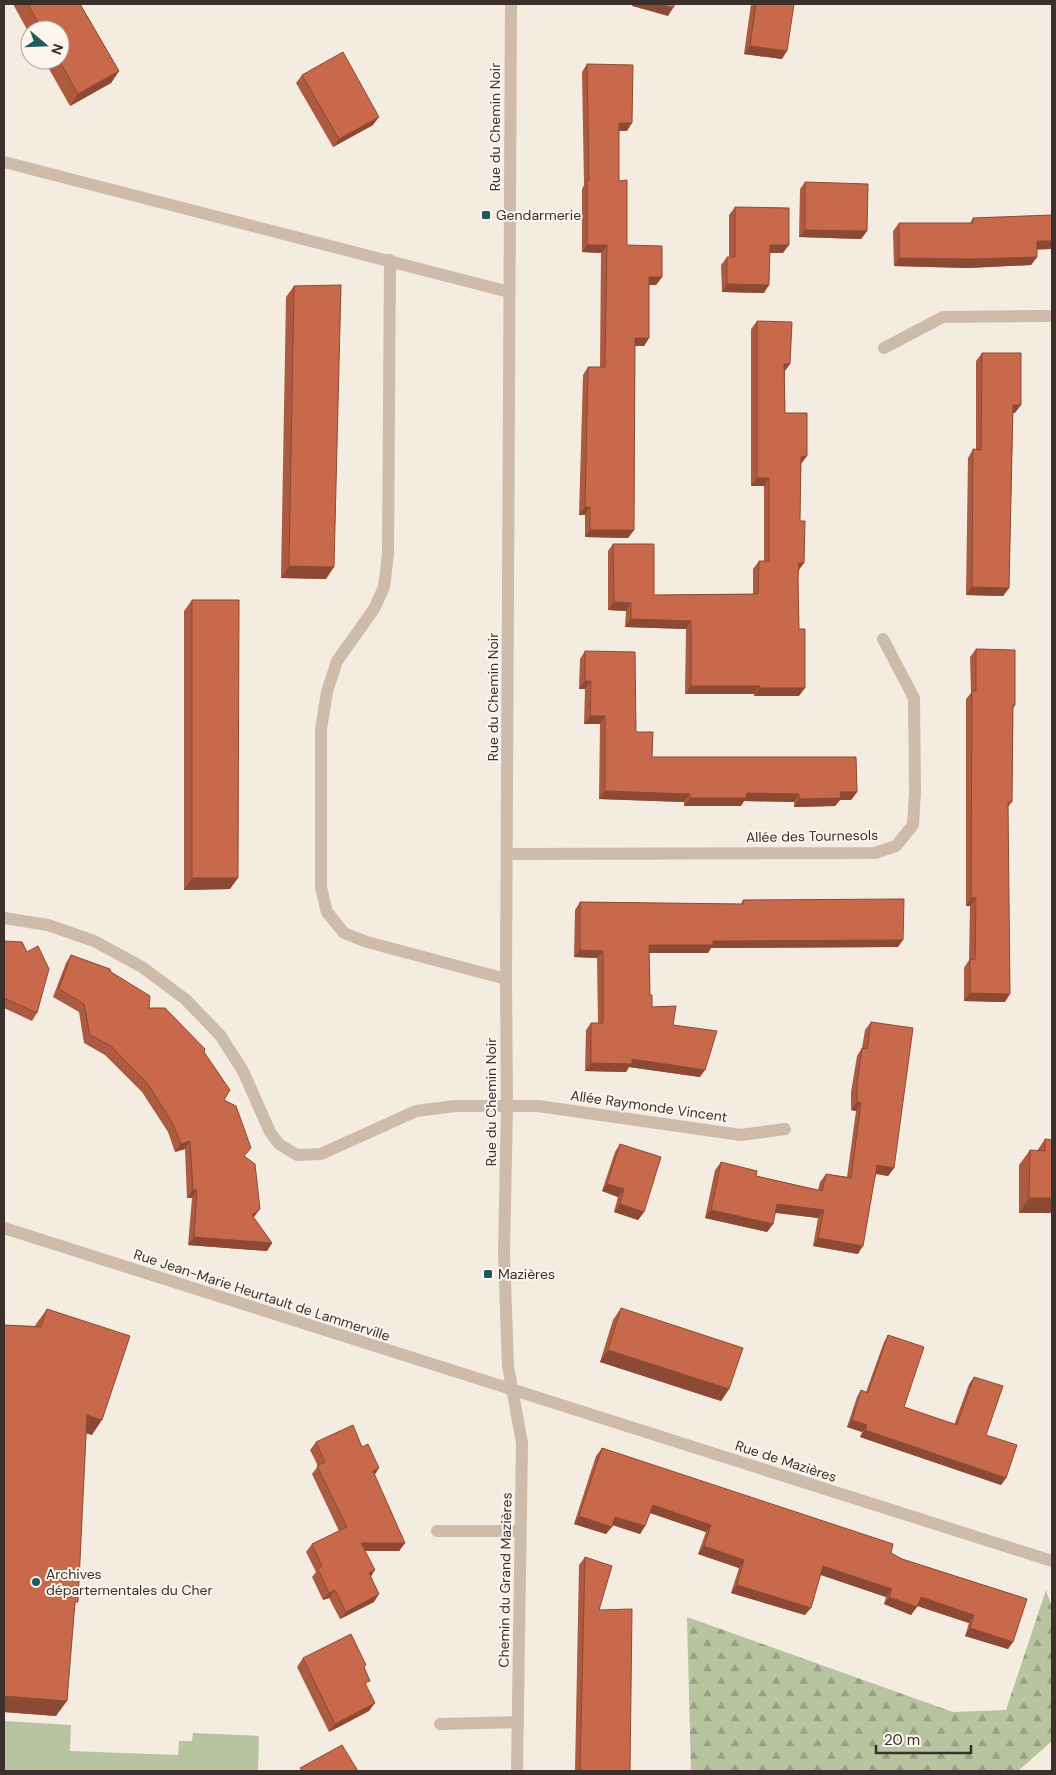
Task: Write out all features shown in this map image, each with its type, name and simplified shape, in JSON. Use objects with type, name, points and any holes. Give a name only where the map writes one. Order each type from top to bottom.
[{"type":"street","name":"Rue du Chemin Noir","points":[[511,4],[506,979],[508,1106],[504,1253],[508,1366],[511,1390]]},
{"type":"street","points":[[4,162],[509,292]]},
{"type":"street","points":[[390,260],[388,554],[384,587],[374,609],[337,662],[327,692],[321,729],[321,888],[328,912],[344,933],[366,942],[506,979]]},
{"type":"street","points":[[884,348],[943,317],[1052,316]]},
{"type":"street","name":"Allée des Tournesols","points":[[508,854],[874,853],[896,846],[913,825],[915,792],[914,698],[883,639]]},
{"type":"street","name":"Allée Raymonde Vincent","points":[[4,918],[48,925],[94,941],[142,967],[185,998],[220,1035],[239,1064],[270,1132],[279,1144],[297,1154],[322,1154],[416,1111],[455,1106],[538,1106],[741,1135],[785,1128]]},
{"type":"street","name":"Rue Jean-Marie Heurtault de Lammerville","points":[[4,1228],[511,1390]]},
{"type":"street","name":"Chemin du Grand Mazières","points":[[511,1390],[522,1443],[517,1771]]},
{"type":"street","name":"Rue de Mazières","points":[[511,1390],[1052,1561]]},
{"type":"street","points":[[437,1531],[520,1531]]},
{"type":"street","points":[[440,1724],[517,1722]]},
{"type":"green space","points":[[1046,1590],[1052,1608],[1052,1741],[1018,1771],[691,1771],[687,1617],[953,1712],[1006,1710]]},
{"type":"green space","points":[[4,1721],[71,1725],[70,1751],[178,1755],[179,1741],[192,1741],[193,1733],[259,1736],[258,1771],[4,1771]]},
{"type":"building","points":[[28,4],[80,4],[119,71],[78,94],[65,70],[70,70],[70,20],[37,20]]},
{"type":"building","points":[[659,4],[675,4],[673,8]]},
{"type":"building","points":[[756,4],[794,4],[787,51],[750,46]]},
{"type":"building","points":[[343,52],[379,117],[339,139],[302,75]]},
{"type":"building","points":[[587,64],[633,65],[632,123],[619,123],[619,181],[627,180],[627,245],[662,246],[662,277],[649,277],[649,338],[635,338],[634,530],[590,530],[590,507],[585,507],[588,367],[605,367],[607,245],[587,245],[587,181],[589,181]]},
{"type":"building","points":[[805,182],[868,184],[867,231],[805,230]]},
{"type":"building","points":[[735,207],[789,208],[789,245],[770,245],[769,285],[727,284],[727,257],[735,257]]},
{"type":"building","points":[[1052,215],[1052,241],[1037,241],[1037,257],[973,259],[899,258],[899,223],[973,223],[973,218]]},
{"type":"building","points":[[341,285],[334,567],[289,566],[294,286]]},
{"type":"building","points":[[757,321],[792,322],[790,364],[784,364],[785,413],[807,413],[807,456],[801,457],[800,521],[805,521],[804,563],[799,563],[798,578],[799,629],[805,629],[805,688],[691,686],[691,621],[631,619],[631,603],[614,602],[613,544],[654,544],[654,595],[758,594],[759,561],[769,561],[769,478],[757,478]]},
{"type":"building","points":[[982,353],[1021,353],[1021,405],[1013,405],[1009,588],[972,587],[973,449],[981,450]]},
{"type":"building","points":[[192,600],[239,600],[238,878],[192,878]]},
{"type":"building","points":[[976,649],[1015,650],[1012,802],[1008,802],[1010,994],[970,993],[970,959],[975,960],[976,898],[971,898],[972,691],[976,691]]},
{"type":"building","points":[[585,651],[635,652],[636,732],[653,732],[652,757],[856,757],[857,792],[840,792],[841,798],[799,799],[799,794],[747,793],[746,798],[690,798],[690,794],[605,791],[605,716],[590,716],[591,681],[585,681]]},
{"type":"building","points":[[904,899],[903,940],[713,941],[713,945],[649,945],[652,1007],[676,1006],[673,1025],[717,1031],[705,1070],[632,1059],[632,1064],[591,1063],[591,1023],[603,1023],[603,951],[580,950],[580,902],[743,904],[743,900]]},
{"type":"building","points":[[4,941],[22,942],[27,952],[38,946],[49,969],[37,1013],[4,998]]},
{"type":"building","points":[[71,955],[110,969],[111,972],[150,996],[149,1008],[165,1008],[205,1049],[204,1052],[230,1090],[224,1100],[236,1106],[251,1148],[244,1156],[255,1164],[260,1209],[252,1215],[272,1243],[194,1237],[197,1190],[193,1190],[190,1141],[181,1144],[173,1124],[148,1084],[111,1046],[90,1035],[84,1004],[59,989]]},
{"type":"building","points":[[871,1022],[913,1028],[894,1168],[877,1165],[863,1246],[818,1238],[824,1210],[777,1204],[773,1224],[711,1210],[721,1162],[757,1171],[756,1176],[822,1191],[826,1174],[851,1178],[861,1103],[857,1102],[857,1084],[862,1048],[867,1049]]},
{"type":"building","points":[[1045,1139],[1052,1140],[1052,1198],[1029,1198],[1030,1150],[1045,1151]]},
{"type":"building","points":[[620,1144],[661,1157],[644,1212],[620,1204],[624,1189],[607,1184]]},
{"type":"building","points":[[621,1308],[743,1348],[729,1389],[608,1350]]},
{"type":"building","points":[[47,1309],[130,1336],[102,1420],[87,1415],[78,1602],[75,1602],[67,1701],[4,1696],[4,1325],[41,1327]]},
{"type":"building","points":[[888,1335],[924,1347],[904,1407],[957,1425],[974,1377],[1003,1386],[986,1435],[1017,1445],[1006,1478],[865,1430],[867,1425],[852,1420],[861,1390],[868,1393]]},
{"type":"building","points":[[353,1425],[362,1447],[368,1444],[379,1468],[373,1471],[405,1543],[361,1543],[375,1570],[369,1573],[379,1594],[346,1612],[335,1590],[329,1593],[318,1569],[322,1566],[312,1544],[347,1527],[317,1466],[325,1462],[316,1442]]},
{"type":"building","points":[[602,1448],[893,1544],[891,1553],[902,1559],[1027,1599],[1013,1642],[970,1628],[974,1615],[921,1597],[917,1607],[889,1597],[892,1589],[823,1566],[811,1608],[737,1585],[744,1560],[704,1546],[711,1525],[653,1505],[645,1526],[615,1517],[612,1527],[579,1516]]},
{"type":"building","points":[[585,1557],[612,1566],[599,1610],[632,1609],[630,1771],[580,1771]]},
{"type":"building","points":[[351,1634],[366,1665],[364,1667],[370,1681],[365,1683],[375,1703],[335,1724],[303,1658]]},
{"type":"building","points":[[342,1745],[358,1771],[302,1771],[300,1768]]},
{"type":"place","name":"Gendarmerie","points":[[486,215]]},
{"type":"place","name":"Mazières","points":[[488,1274]]},
{"type":"place","name":"Archives départementales du Cher","points":[[36,1582]]}]
